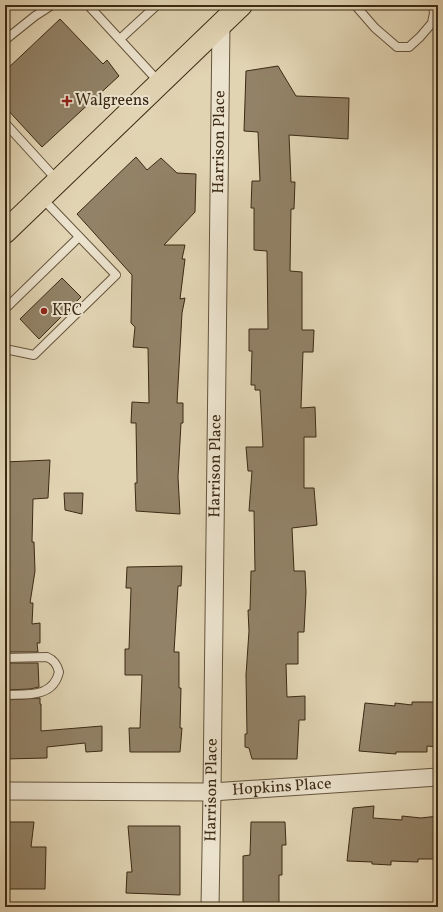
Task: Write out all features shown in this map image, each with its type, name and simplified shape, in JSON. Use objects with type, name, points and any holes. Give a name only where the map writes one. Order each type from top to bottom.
[{"type":"main road","points":[[5,232],[241,5]]},
{"type":"street","name":"Harrison Place","points":[[210,907],[221,24]]},
{"type":"street","name":"Hopkins Place","points":[[5,791],[212,792],[438,777]]},
{"type":"lane","points":[[5,40],[34,16],[52,5]]},
{"type":"lane","points":[[89,5],[160,83]]},
{"type":"lane","points":[[120,39],[156,5]]},
{"type":"lane","points":[[355,5],[375,28],[397,48],[409,47],[420,37],[432,22],[435,7],[424,5]]},
{"type":"lane","points":[[5,123],[58,181]]},
{"type":"lane","points":[[5,350],[34,355],[116,275],[41,197]]},
{"type":"lane","points":[[5,309],[79,237]]},
{"type":"lane","points":[[5,658],[47,657],[56,664],[59,672],[55,683],[47,691],[5,694]]},
{"type":"building","name":"Walgreens","points":[[60,19],[103,64],[107,60],[119,76],[42,147],[5,107],[5,71]]},
{"type":"building","points":[[278,66],[296,96],[349,98],[348,139],[289,135],[291,182],[295,182],[294,209],[291,209],[290,271],[302,272],[302,330],[314,330],[313,352],[303,352],[301,408],[315,407],[316,437],[304,437],[304,488],[314,488],[317,525],[292,528],[294,571],[305,571],[306,592],[304,632],[298,632],[298,664],[286,664],[287,697],[305,696],[305,720],[299,720],[297,759],[252,759],[249,748],[245,747],[245,734],[247,734],[246,675],[249,631],[248,610],[250,610],[251,571],[255,571],[254,511],[249,511],[252,471],[248,471],[246,447],[263,447],[260,390],[255,390],[255,385],[251,385],[252,351],[249,351],[249,329],[268,329],[267,251],[254,250],[254,208],[251,208],[252,181],[260,181],[258,132],[244,131],[246,71]]},
{"type":"building","points":[[136,157],[147,170],[161,158],[177,173],[196,174],[195,212],[164,245],[185,245],[182,259],[185,259],[180,299],[185,298],[182,313],[177,403],[183,403],[183,423],[181,423],[178,477],[180,514],[136,511],[136,423],[131,423],[132,402],[149,403],[148,348],[133,347],[135,327],[131,323],[132,275],[77,214]]},
{"type":"building","points":[[62,278],[81,297],[39,339],[20,319]]},
{"type":"building","points":[[50,460],[48,498],[33,499],[32,542],[34,542],[35,571],[30,603],[33,603],[32,624],[40,623],[40,643],[37,643],[38,652],[5,652],[5,462]]},
{"type":"building","points":[[64,493],[83,493],[82,514],[65,510]]},
{"type":"building","points":[[182,566],[181,586],[178,586],[174,652],[179,652],[179,688],[181,688],[180,728],[182,728],[180,752],[130,752],[129,728],[140,728],[142,675],[125,675],[125,649],[129,649],[131,588],[126,588],[127,567]]},
{"type":"building","points":[[5,663],[38,663],[39,687],[30,689],[5,690]]},
{"type":"building","points":[[40,698],[41,731],[102,726],[102,751],[86,752],[85,743],[47,747],[47,758],[5,759],[5,700]]},
{"type":"building","points":[[412,702],[438,702],[438,747],[427,746],[427,752],[396,752],[396,754],[359,751],[365,703],[395,706],[395,703],[412,705]]},
{"type":"building","points":[[374,806],[373,818],[402,820],[402,816],[421,818],[438,816],[437,859],[418,859],[418,862],[391,861],[391,865],[372,864],[372,862],[347,861],[353,808]]},
{"type":"building","points":[[5,822],[34,822],[31,847],[46,847],[45,889],[5,889]]},
{"type":"building","points":[[251,822],[285,822],[286,845],[282,845],[282,875],[279,875],[279,907],[243,907],[243,856],[250,855]]},
{"type":"building","points":[[128,826],[180,826],[180,895],[126,893],[127,872],[132,872]]},
{"type":"place","name":"Walgreens","points":[[67,101]]},
{"type":"place","name":"KFC","points":[[44,311]]}]
